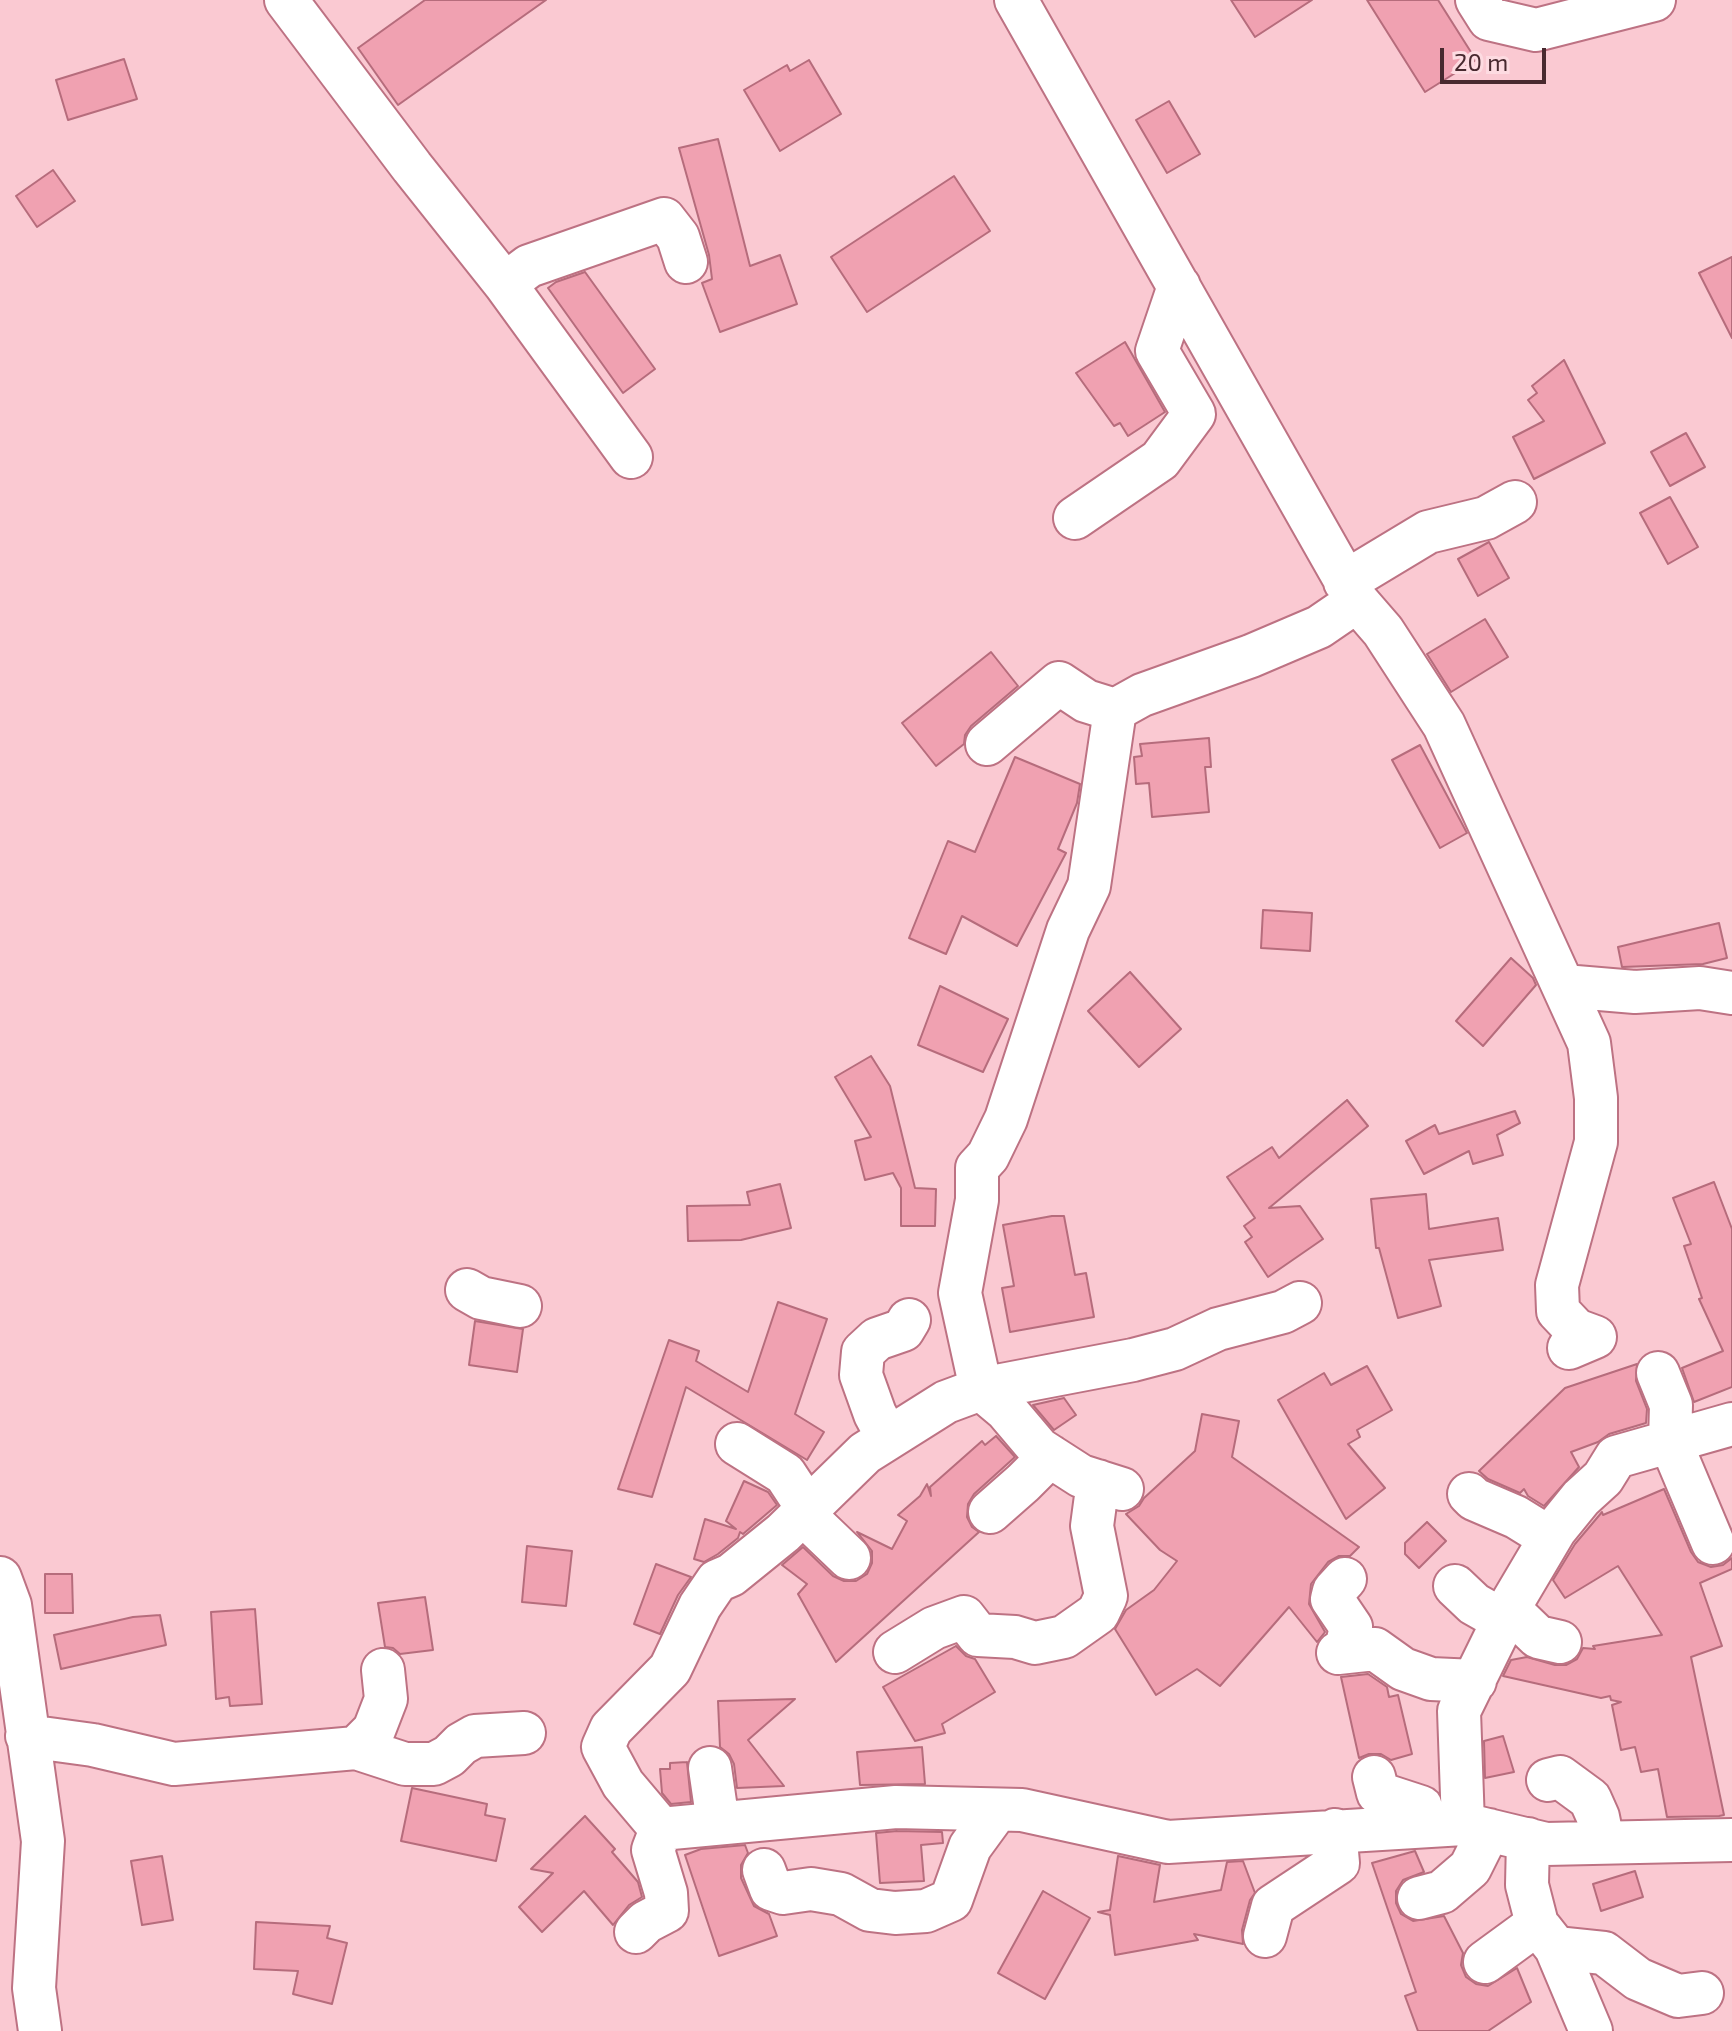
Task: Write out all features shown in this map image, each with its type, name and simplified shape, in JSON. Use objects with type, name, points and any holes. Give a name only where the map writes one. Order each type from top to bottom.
[{"type":"street","points":[[286,0],[505,284],[631,457]]},
{"type":"street","points":[[1016,0],[1351,592],[1383,631],[1444,725],[1589,1043],[1596,1098],[1596,1142],[1557,1285],[1558,1311],[1576,1330],[1595,1337],[1569,1348]]},
{"type":"street","points":[[1477,0],[1489,19],[1536,30],[1654,0]]},
{"type":"street","points":[[505,284],[529,266],[664,219],[678,237],[686,262]]},
{"type":"street","points":[[1075,518],[1160,460],[1194,414],[1157,351],[1179,286]]},
{"type":"street","points":[[987,744],[1059,683],[1086,701],[1115,710],[1142,695],[1251,656],[1319,627],[1351,592],[1428,532],[1486,518],[1515,502]]},
{"type":"street","points":[[895,1652],[934,1628],[964,1617],[978,1635],[1015,1637],[1035,1643],[1064,1637],[1098,1613],[1106,1596],[1092,1526],[1110,1485],[1081,1476],[1039,1449],[1006,1410],[981,1389],[960,1293],[977,1200],[977,1168],[988,1156],[1006,1119],[1068,930],[1089,886],[1115,710]]},
{"type":"street","points":[[1564,986],[1635,992],[1700,988],[1732,993]]},
{"type":"street","points":[[467,1290],[481,1298],[520,1306]]},
{"type":"street","points":[[661,1829],[623,1784],[603,1747],[611,1729],[670,1669],[700,1606],[717,1581],[753,1559],[865,1453],[946,1402],[981,1389],[1175,1349],[1218,1329],[1283,1312],[1300,1303]]},
{"type":"street","points":[[888,1438],[875,1414],[861,1375],[863,1352],[877,1339],[903,1330],[909,1320]]},
{"type":"street","points":[[1658,1373],[1671,1405],[1670,1441],[1713,1543]]},
{"type":"street","points":[[1419,1898],[1442,1892],[1470,1868],[1476,1830],[1459,1711],[1550,1538],[1581,1498],[1603,1478],[1616,1457],[1732,1424]]},
{"type":"street","points":[[737,1444],[785,1474],[805,1511],[849,1558]]},
{"type":"street","points":[[990,1512],[1050,1456]]},
{"type":"street","points":[[1469,1494],[1550,1538]]},
{"type":"street","points":[[0,1578],[10,1605],[43,1841],[34,1988],[40,2031]]},
{"type":"street","points":[[1345,1579],[1334,1591],[1332,1599],[1351,1627],[1344,1652],[1375,1649],[1403,1669],[1431,1679],[1475,1681]]},
{"type":"street","points":[[1455,1586],[1474,1604],[1507,1615],[1538,1637],[1560,1642]]},
{"type":"street","points":[[356,1748],[374,1730],[386,1699],[383,1670]]},
{"type":"street","points":[[27,1736],[93,1745],[174,1764],[356,1748],[405,1764],[434,1764],[475,1736],[524,1733]]},
{"type":"street","points":[[710,1768],[718,1823]]},
{"type":"street","points":[[1374,1777],[1378,1793],[1476,1830],[1527,1885],[1591,2031]]},
{"type":"street","points":[[1548,1780],[1560,1777],[1590,1799],[1598,1817],[1603,1842]]},
{"type":"street","points":[[661,1829],[896,1807],[1022,1810],[1168,1842],[1335,1830],[1476,1830],[1546,1844],[1732,1840]]},
{"type":"street","points":[[764,1870],[771,1889],[783,1893],[811,1889],[841,1894],[870,1910],[895,1913],[926,1911],[951,1900],[970,1847],[997,1810]]},
{"type":"street","points":[[636,1932],[646,1922],[667,1911],[666,1893],[653,1850],[661,1829]]},
{"type":"street","points":[[1265,1936],[1273,1906],[1338,1863],[1335,1830]]},
{"type":"street","points":[[1485,1962],[1547,1936],[1604,1953],[1638,1979],[1678,1996],[1702,1993]]},
{"type":"building","points":[[425,0],[546,0],[398,105],[358,48]]},
{"type":"building","points":[[1231,0],[1312,0],[1255,37]]},
{"type":"building","points":[[1367,0],[1438,0],[1476,60],[1425,92]]},
{"type":"building","points":[[124,59],[137,99],[68,120],[56,80]]},
{"type":"building","points":[[809,60],[841,114],[780,151],[744,90],[787,65],[790,71]]},
{"type":"building","points":[[1169,101],[1200,154],[1167,173],[1136,120]]},
{"type":"building","points":[[718,139],[750,266],[780,255],[797,304],[720,332],[702,283],[712,279],[709,255],[679,148]]},
{"type":"building","points":[[53,170],[75,201],[37,227],[16,196]]},
{"type":"building","points":[[954,176],[990,231],[867,312],[831,257]]},
{"type":"building","points":[[1732,257],[1732,338],[1699,273]]},
{"type":"building","points":[[585,272],[655,369],[623,393],[548,288]]},
{"type":"building","points":[[1125,342],[1165,412],[1128,436],[1120,423],[1114,426],[1076,373]]},
{"type":"building","points":[[1564,360],[1605,443],[1534,479],[1513,437],[1544,421],[1528,400],[1537,393],[1532,386]]},
{"type":"building","points":[[1686,433],[1705,467],[1670,486],[1651,452]]},
{"type":"building","points":[[1670,497],[1698,547],[1668,564],[1640,513]]},
{"type":"building","points":[[1489,542],[1509,578],[1478,596],[1458,559]]},
{"type":"building","points":[[1485,619],[1508,657],[1451,692],[1427,654]]},
{"type":"building","points":[[991,652],[1018,686],[971,726],[964,744],[936,766],[902,723]]},
{"type":"building","points":[[1209,738],[1211,767],[1205,767],[1209,812],[1152,817],[1149,783],[1136,784],[1134,757],[1142,756],[1140,744]]},
{"type":"building","points":[[1420,745],[1467,833],[1440,848],[1392,760]]},
{"type":"building","points":[[1015,757],[1080,784],[1077,803],[1058,849],[1066,853],[1017,946],[962,916],[946,954],[909,938],[948,841],[975,852]]},
{"type":"building","points":[[1263,910],[1312,913],[1310,951],[1261,948]]},
{"type":"building","points":[[1719,923],[1727,958],[1703,964],[1622,967],[1618,947]]},
{"type":"building","points":[[1511,958],[1533,978],[1536,985],[1483,1046],[1456,1021]]},
{"type":"building","points":[[1130,972],[1181,1029],[1139,1067],[1088,1011]]},
{"type":"building","points":[[940,986],[1008,1019],[983,1072],[918,1045]]},
{"type":"building","points":[[871,1056],[890,1086],[915,1188],[936,1189],[935,1226],[901,1226],[901,1188],[893,1173],[865,1180],[855,1141],[871,1137],[835,1077]]},
{"type":"building","points":[[1347,1100],[1368,1126],[1269,1208],[1300,1206],[1323,1239],[1268,1277],[1245,1242],[1252,1237],[1244,1226],[1255,1218],[1227,1177],[1272,1147],[1279,1158]]},
{"type":"building","points":[[1515,1111],[1520,1123],[1497,1135],[1503,1155],[1473,1164],[1469,1151],[1424,1174],[1406,1141],[1435,1125],[1439,1134]]},
{"type":"building","points":[[1714,1182],[1732,1229],[1732,1387],[1694,1402],[1682,1368],[1723,1351],[1699,1299],[1702,1298],[1684,1246],[1691,1244],[1673,1198]]},
{"type":"building","points":[[780,1184],[791,1228],[741,1240],[688,1241],[687,1206],[750,1205],[747,1192]]},
{"type":"building","points":[[1426,1194],[1429,1229],[1498,1218],[1503,1250],[1429,1260],[1441,1306],[1398,1318],[1379,1248],[1376,1248],[1371,1199]]},
{"type":"building","points":[[1064,1216],[1075,1275],[1086,1273],[1094,1317],[1010,1332],[1002,1288],[1014,1286],[1003,1225]]},
{"type":"building","points":[[778,1302],[827,1319],[795,1414],[824,1432],[807,1460],[686,1387],[652,1497],[618,1489],[669,1340],[699,1351],[696,1361],[748,1392]]},
{"type":"building","points":[[475,1321],[523,1329],[517,1372],[469,1365]]},
{"type":"building","points":[[1637,1364],[1636,1381],[1647,1409],[1646,1423],[1609,1434],[1598,1442],[1571,1452],[1579,1467],[1544,1506],[1528,1496],[1524,1489],[1520,1493],[1488,1479],[1479,1471],[1565,1388]]},
{"type":"building","points":[[1367,1366],[1392,1410],[1357,1430],[1360,1437],[1348,1444],[1385,1488],[1346,1519],[1278,1400],[1324,1373],[1331,1385]]},
{"type":"building","points":[[1064,1398],[1076,1415],[1054,1430],[1033,1405]]},
{"type":"building","points":[[1202,1414],[1239,1421],[1232,1457],[1359,1547],[1350,1556],[1339,1556],[1328,1562],[1311,1584],[1309,1604],[1325,1632],[1317,1642],[1289,1607],[1220,1686],[1197,1669],[1156,1695],[1115,1629],[1126,1610],[1154,1590],[1177,1561],[1160,1550],[1126,1514],[1139,1506],[1195,1451]]},
{"type":"building","points":[[996,1436],[1015,1457],[974,1494],[968,1504],[967,1517],[979,1532],[836,1662],[798,1594],[807,1584],[782,1565],[803,1547],[833,1576],[844,1581],[856,1581],[867,1574],[872,1563],[872,1551],[857,1532],[892,1549],[907,1521],[898,1515],[920,1496],[927,1484],[931,1496],[930,1487],[982,1441],[985,1445]]},
{"type":"building","points":[[744,1481],[768,1492],[777,1505],[743,1534],[740,1532],[738,1538],[718,1554],[704,1562],[694,1559],[705,1519],[736,1529],[726,1521]]},
{"type":"building","points":[[1664,1489],[1698,1562],[1711,1567],[1723,1565],[1732,1558],[1732,1569],[1700,1583],[1722,1646],[1691,1657],[1724,1815],[1719,1816],[1667,1817],[1658,1769],[1641,1772],[1635,1747],[1621,1750],[1612,1705],[1621,1702],[1611,1700],[1610,1696],[1601,1698],[1503,1676],[1511,1660],[1527,1657],[1566,1665],[1577,1659],[1583,1648],[1595,1649],[1593,1646],[1662,1635],[1618,1566],[1565,1598],[1553,1580],[1575,1544],[1602,1512],[1603,1515]]},
{"type":"building","points":[[1427,1522],[1446,1541],[1419,1568],[1405,1554],[1405,1543]]},
{"type":"building","points":[[527,1546],[572,1551],[566,1606],[522,1602]]},
{"type":"building","points":[[656,1564],[691,1577],[678,1595],[660,1634],[634,1624]]},
{"type":"building","points":[[45,1574],[72,1574],[73,1613],[45,1613]]},
{"type":"building","points":[[425,1597],[433,1650],[400,1654],[393,1648],[385,1647],[378,1603]]},
{"type":"building","points":[[255,1609],[262,1704],[230,1706],[229,1697],[216,1699],[211,1612]]},
{"type":"building","points":[[160,1615],[166,1645],[61,1669],[54,1635],[133,1617]]},
{"type":"building","points":[[956,1646],[966,1656],[975,1659],[995,1692],[942,1724],[945,1733],[915,1741],[883,1687]]},
{"type":"building","points":[[1368,1674],[1387,1687],[1389,1697],[1398,1695],[1412,1754],[1391,1760],[1381,1754],[1359,1758],[1341,1677]]},
{"type":"building","points":[[795,1699],[748,1740],[784,1786],[737,1788],[734,1764],[729,1754],[720,1747],[718,1701]]},
{"type":"building","points":[[1503,1736],[1514,1772],[1485,1778],[1484,1741]]},
{"type":"building","points":[[922,1747],[925,1784],[860,1785],[857,1752]]},
{"type":"building","points":[[687,1762],[691,1802],[671,1804],[662,1793],[660,1769],[670,1769],[670,1763]]},
{"type":"building","points":[[412,1788],[487,1804],[485,1815],[505,1819],[496,1861],[401,1841]]},
{"type":"building","points":[[585,1816],[615,1849],[612,1852],[638,1882],[642,1897],[629,1905],[613,1925],[584,1891],[542,1932],[519,1907],[553,1873],[531,1869]]},
{"type":"building","points":[[942,1832],[943,1843],[921,1845],[924,1881],[880,1883],[876,1833]]},
{"type":"building","points":[[745,1845],[748,1853],[741,1865],[741,1878],[754,1906],[769,1914],[777,1936],[719,1956],[685,1855],[701,1849]]},
{"type":"building","points":[[1415,1851],[1424,1872],[1403,1880],[1396,1891],[1396,1903],[1401,1914],[1413,1921],[1444,1916],[1463,1953],[1461,1965],[1466,1977],[1476,1984],[1488,1986],[1517,1968],[1531,2002],[1488,2031],[1418,2031],[1405,1996],[1416,1992],[1372,1863]]},
{"type":"building","points":[[162,1856],[173,1920],[142,1925],[131,1861]]},
{"type":"building","points":[[1118,1856],[1160,1865],[1154,1902],[1221,1890],[1227,1862],[1243,1861],[1255,1893],[1242,1930],[1243,1944],[1194,1934],[1198,1940],[1115,1955],[1110,1915],[1098,1912],[1110,1910]]},
{"type":"building","points":[[1635,1871],[1643,1897],[1601,1911],[1593,1884]]},
{"type":"building","points":[[1043,1891],[1090,1918],[1045,1999],[998,1973]]},
{"type":"building","points":[[256,1922],[330,1926],[327,1938],[347,1943],[332,2004],[293,1994],[298,1971],[254,1969]]}]
